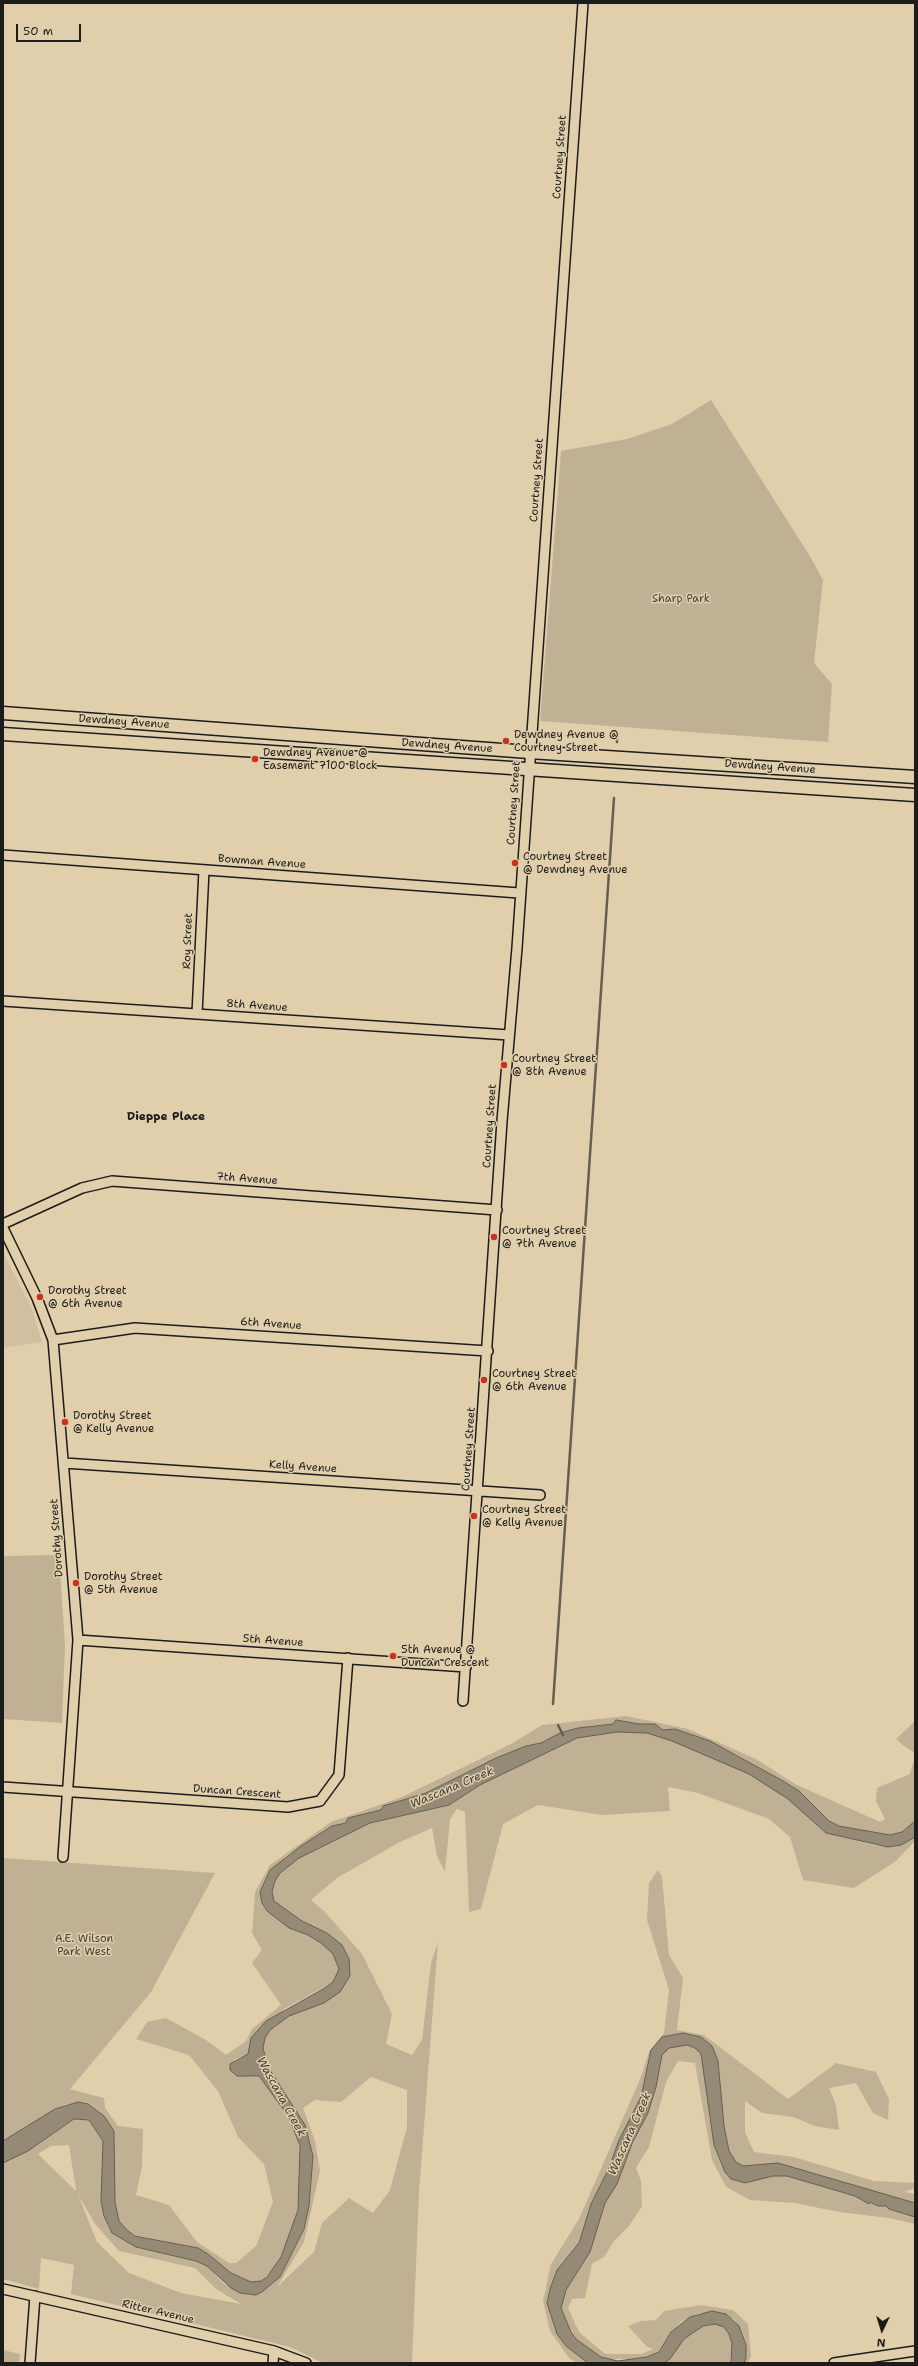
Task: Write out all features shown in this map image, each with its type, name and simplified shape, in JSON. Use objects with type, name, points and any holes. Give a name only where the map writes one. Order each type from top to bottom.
[{"type":"main road","name":"Dewdney Avenue","points":[[3,713],[529,752],[915,777]]},
{"type":"main road","name":"Dewdney Avenue","points":[[3,734],[915,795]]},
{"type":"street","name":"Courtney Street","points":[[463,1700],[583,3]]},
{"type":"street","name":"Bowman Avenue","points":[[3,855],[520,893]]},
{"type":"street","name":"Roy Street","points":[[198,1014],[204,870]]},
{"type":"street","name":"8th Avenue","points":[[3,1001],[509,1035]]},
{"type":"street","name":"7th Avenue","points":[[3,1224],[82,1188],[112,1181],[497,1210]]},
{"type":"street","name":"Dorothy Street","points":[[3,1228],[37,1298],[53,1340],[78,1640],[64,1857]]},
{"type":"street","name":"6th Avenue","points":[[53,1340],[135,1328],[488,1350]]},
{"type":"street","name":"Kelly Avenue","points":[[64,1462],[540,1495]]},
{"type":"street","name":"5th Avenue","points":[[78,1640],[466,1667]]},
{"type":"street","name":"Duncan Crescent","points":[[3,1787],[288,1807],[320,1801],[339,1774],[348,1658]]},
{"type":"street","name":"Ritter Avenue","points":[[3,2288],[274,2351],[306,2363]]},
{"type":"street","points":[[30,2363],[34,2296]]},
{"type":"street","points":[[274,2351],[274,2363]]},
{"type":"street","points":[[834,2363],[915,2351]]},
{"type":"shaded area","points":[[3,1252],[32,1309],[42,1342],[3,1348]]},
{"type":"green space","name":"Sharp Park","points":[[711,400],[811,558],[823,580],[814,663],[832,684],[828,742],[540,721],[561,451],[627,439],[672,424]]},
{"type":"green space","points":[[59,1555],[65,1645],[62,1723],[3,1719],[3,1556]]},
{"type":"green space","name":"A.E. Wilson Park West","points":[[626,1716],[688,1729],[756,1759],[795,1784],[880,1822],[885,1819],[876,1801],[877,1788],[910,1774],[915,1756],[915,1821],[902,1832],[890,1835],[839,1826],[829,1821],[799,1791],[783,1781],[710,1741],[675,1729],[663,1730],[655,1724],[613,1724],[578,1728],[560,1733],[541,1743],[526,1746],[496,1758],[426,1793],[391,1803],[381,1810],[348,1818],[346,1823],[332,1827],[285,1857],[262,1903],[267,1911],[289,1928],[308,1935],[321,1943],[333,1954],[339,1969],[333,1982],[284,2009],[250,2048],[248,2054],[234,2060],[249,2077],[258,2076],[281,2104],[295,2129],[301,2157],[298,2210],[281,2257],[272,2272],[261,2281],[251,2282],[231,2273],[208,2254],[198,2248],[135,2235],[127,2230],[119,2221],[115,2202],[114,2131],[67,2104],[19,2131],[33,2148],[75,2119],[89,2120],[103,2141],[101,2201],[108,2226],[136,2247],[196,2261],[207,2266],[224,2284],[250,2295],[269,2287],[280,2277],[304,2229],[309,2206],[313,2156],[305,2125],[268,2067],[263,2048],[265,2038],[270,2030],[289,2016],[324,2003],[340,1992],[350,1976],[327,1933],[302,1921],[274,1901],[272,1891],[275,1881],[280,1873],[299,1858],[370,1823],[449,1805],[480,1785],[577,1738],[617,1732],[647,1733],[672,1741],[749,1774],[788,1799],[826,1833],[878,1846],[915,1837],[915,1841],[896,1861],[854,1888],[803,1880],[790,1837],[769,1819],[698,1793],[668,1787],[670,1811],[602,1815],[538,1805],[503,1824],[481,1909],[469,1912],[465,1812],[457,1809],[450,1819],[445,1872],[437,1856],[432,1828],[398,1843],[337,1878],[311,1900],[324,1911],[362,1954],[392,2014],[386,2044],[412,2055],[422,2040],[431,1963],[438,1942],[419,2192],[412,2363],[323,2363],[290,2347],[71,2294],[74,2265],[41,2258],[39,2289],[3,2279],[3,1858],[215,1873],[151,1992],[70,2089],[104,2098],[105,2108],[118,2126],[143,2129],[142,2167],[136,2195],[169,2205],[197,2242],[229,2263],[236,2263],[256,2246],[273,2202],[264,2164],[238,2137],[218,2091],[189,2055],[136,2039],[147,2022],[166,2018],[206,2040],[226,2055],[246,2041],[252,2029],[281,2005],[252,1963],[262,1950],[252,1933],[255,1892],[270,1865],[331,1822],[402,1797],[513,1743],[542,1725]],"holes":[[[371,2077],[407,2090],[407,2127],[390,2190],[373,2213],[349,2198],[322,2223],[314,2252],[277,2287],[304,2242],[320,2171],[315,2141],[303,2108],[315,2100],[341,2102]],[[69,2145],[76,2190],[76,2191],[38,2154],[51,2146]],[[78,2195],[96,2225],[119,2251],[195,2268],[216,2289],[241,2304],[181,2293],[129,2273],[97,2242]]]},
{"type":"green space","points":[[915,1721],[915,1753],[896,1739]]},
{"type":"green space","points":[[658,1870],[662,1877],[669,1955],[683,1978],[677,2030],[704,2035],[788,2099],[836,2063],[876,2072],[889,2099],[888,2120],[873,2113],[856,2083],[829,2088],[836,2105],[839,2130],[815,2126],[793,2117],[762,2113],[745,2101],[745,2132],[754,2152],[794,2157],[874,2181],[915,2183],[915,2188],[904,2192],[915,2194],[915,2203],[778,2163],[743,2166],[736,2162],[729,2151],[724,2126],[718,2061],[712,2046],[701,2037],[683,2033],[662,2037],[651,2050],[641,2097],[619,2140],[609,2168],[591,2204],[579,2243],[570,2256],[563,2261],[547,2303],[557,2334],[566,2346],[588,2363],[577,2363],[569,2358],[550,2331],[543,2301],[551,2264],[579,2219],[641,2077],[649,2052],[664,2033],[669,1990],[647,1920],[649,1883]]},
{"type":"green space","points":[[687,2045],[695,2048],[701,2054],[704,2063],[710,2122],[720,2162],[731,2179],[745,2183],[773,2176],[787,2176],[855,2196],[867,2203],[872,2202],[878,2206],[886,2206],[889,2209],[915,2217],[915,2224],[889,2218],[839,2212],[795,2203],[750,2200],[726,2187],[712,2160],[695,2063],[678,2061],[666,2082],[649,2147],[636,2168],[641,2181],[642,2206],[629,2226],[614,2241],[604,2257],[592,2264],[585,2298],[572,2299],[568,2308],[579,2332],[605,2354],[641,2354],[653,2349],[647,2347],[628,2326],[641,2321],[656,2320],[664,2311],[701,2305],[733,2310],[748,2324],[751,2356],[748,2363],[744,2363],[743,2335],[734,2319],[699,2313],[681,2322],[671,2332],[659,2352],[635,2359],[610,2359],[601,2357],[576,2339],[561,2308],[562,2301],[571,2280],[590,2252],[605,2203],[648,2113],[656,2087],[662,2055],[669,2048]]},
{"type":"green space","points":[[715,2324],[724,2327],[729,2334],[732,2343],[731,2363],[664,2363],[670,2359],[684,2339],[703,2326]]},
{"type":"green space","points":[[3,2350],[20,2354],[19,2363],[3,2363]]},
{"type":"water","name":"Wascana Creek","points":[[616,1720],[639,1724],[655,1724],[663,1730],[675,1729],[710,1741],[799,1791],[829,1821],[839,1826],[890,1835],[902,1832],[915,1821],[915,1837],[901,1845],[888,1847],[826,1833],[788,1799],[749,1774],[672,1741],[647,1733],[617,1732],[577,1738],[480,1785],[449,1805],[370,1823],[299,1858],[280,1873],[275,1881],[272,1891],[274,1901],[302,1921],[327,1933],[342,1945],[349,1959],[350,1976],[340,1992],[324,2003],[289,2016],[270,2030],[265,2038],[263,2048],[268,2067],[305,2125],[313,2156],[309,2206],[304,2229],[280,2277],[256,2295],[240,2293],[231,2288],[207,2266],[196,2261],[136,2247],[112,2233],[104,2216],[101,2201],[103,2141],[89,2120],[74,2119],[28,2151],[3,2163],[3,2141],[55,2109],[78,2102],[88,2104],[104,2116],[114,2131],[115,2202],[119,2221],[127,2230],[135,2236],[198,2248],[208,2254],[231,2273],[251,2282],[261,2281],[267,2277],[281,2257],[298,2210],[300,2146],[289,2117],[259,2076],[237,2076],[230,2070],[230,2064],[248,2054],[251,2038],[266,2021],[333,1982],[339,1969],[333,1954],[321,1943],[308,1935],[289,1928],[267,1911],[262,1903],[260,1892],[270,1870],[301,1846],[332,1826],[346,1823],[348,1818],[381,1810],[383,1806],[426,1793],[496,1758],[526,1746],[541,1743],[560,1733],[578,1728],[613,1724]]},
{"type":"water","name":"Wascana Creek","points":[[683,2033],[701,2037],[712,2046],[718,2061],[724,2126],[729,2151],[736,2162],[743,2166],[778,2163],[915,2203],[915,2217],[889,2209],[886,2206],[878,2206],[870,2202],[869,2204],[855,2196],[787,2176],[773,2176],[745,2183],[731,2179],[725,2172],[714,2145],[701,2054],[695,2048],[687,2045],[669,2048],[662,2055],[656,2087],[648,2113],[632,2144],[617,2184],[605,2203],[590,2252],[566,2290],[561,2308],[571,2332],[576,2339],[601,2357],[618,2361],[646,2357],[659,2352],[671,2332],[690,2317],[712,2311],[726,2314],[739,2326],[746,2345],[746,2358],[744,2363],[731,2363],[732,2343],[729,2334],[724,2327],[715,2324],[703,2326],[684,2339],[670,2359],[664,2363],[588,2363],[566,2346],[557,2334],[547,2303],[550,2289],[557,2270],[579,2243],[591,2204],[609,2168],[619,2140],[641,2097],[651,2050],[662,2037]]},
{"type":"waterway","points":[[617,733],[617,742]]},
{"type":"waterway","points":[[553,1704],[614,798]]},
{"type":"waterway","points":[[558,1725],[563,1735]]},
{"type":"place","name":"Dewdney Avenue @ Courtney Street","points":[[506,741]]},
{"type":"place","name":"Dewdney Avenue @ Easement 7100 Block","points":[[255,759]]},
{"type":"place","name":"Courtney Street @ Dewdney Avenue","points":[[515,863]]},
{"type":"place","name":"Courtney Street @ 8th Avenue","points":[[504,1065]]},
{"type":"place","name":"Courtney Street @ 7th Avenue","points":[[494,1237]]},
{"type":"place","name":"Dorothy Street @ 6th Avenue","points":[[40,1297]]},
{"type":"place","name":"Courtney Street @ 6th Avenue","points":[[484,1380]]},
{"type":"place","name":"Dorothy Street @ Kelly Avenue","points":[[65,1422]]},
{"type":"place","name":"Courtney Street @ Kelly Avenue","points":[[474,1516]]},
{"type":"place","name":"Dorothy Street @ 5th Avenue","points":[[76,1583]]},
{"type":"place","name":"5th Avenue @ Duncan Crescent","points":[[393,1656]]},
{"type":"district","name":"Dieppe Place","points":[[166,1117]]}]
